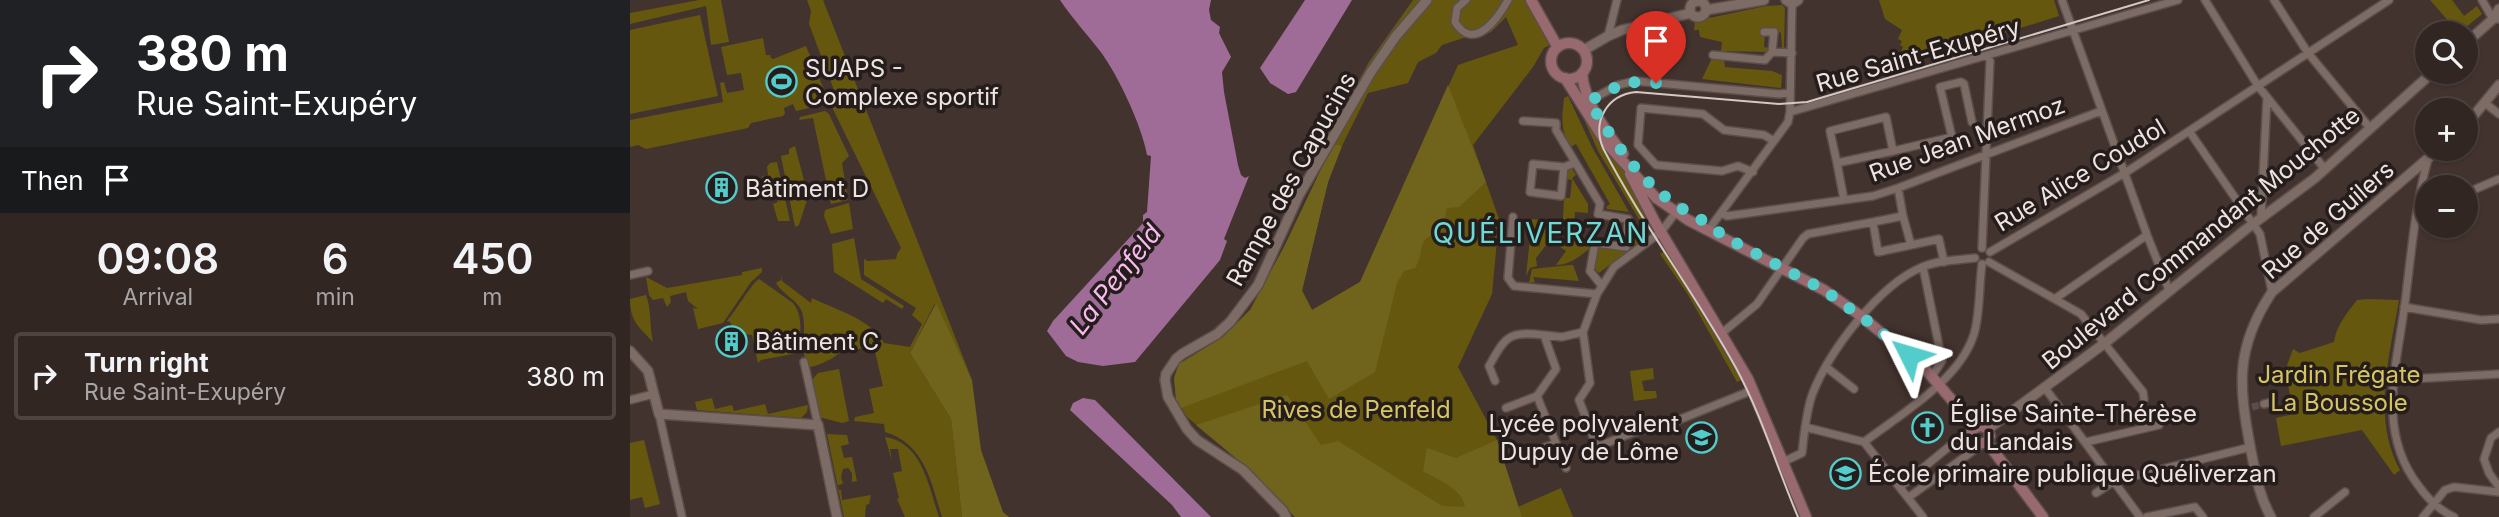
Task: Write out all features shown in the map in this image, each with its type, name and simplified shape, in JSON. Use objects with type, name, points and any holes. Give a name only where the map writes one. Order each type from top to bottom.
[{"type":"main road","points":[[1531,0],[1558,46]]},
{"type":"main road","points":[[1582,73],[1574,78],[1565,78],[1555,73],[1551,62],[1553,51],[1558,46],[1571,43],[1584,50],[1587,62],[1582,73],[1583,85],[1589,101],[1634,168],[1678,210],[1712,225],[1723,236],[1824,290],[1861,316],[1936,380],[1973,430],[1972,439],[1983,443],[2043,517]]},
{"type":"main road","points":[[1565,78],[1617,157],[1722,333],[1753,390],[1806,517]]},
{"type":"main road","points":[[1617,157],[1656,198],[1716,235],[1723,236]]},
{"type":"main road","points":[[1973,430],[1982,426],[1988,429],[1990,436],[1983,443]]},
{"type":"street","name":"Rampe des Capucins","points":[[1286,517],[1243,470],[1197,440],[1186,429],[1168,397],[1166,374],[1182,354],[1217,334],[1230,322],[1258,285],[1299,195],[1371,72],[1396,36],[1427,0]]},
{"type":"street","points":[[1466,0],[1457,8],[1455,22],[1459,29],[1470,33],[1487,29],[1508,0]]},
{"type":"street","points":[[1608,36],[1617,0]]},
{"type":"street","points":[[1584,50],[1608,36],[1691,13],[1699,17],[1706,10],[1764,0]]},
{"type":"street","points":[[2062,0],[2169,290]]},
{"type":"street","name":"Rue Saint-Exupéry","points":[[1790,112],[2178,0]]},
{"type":"street","points":[[2205,0],[2258,86],[2324,169]]},
{"type":"street","points":[[2274,0],[2308,53],[2370,128]]},
{"type":"street","name":"Rue Alice Coudol","points":[[1986,250],[2124,173],[2389,0]]},
{"type":"street","points":[[2482,0],[2496,19]]},
{"type":"street","points":[[1691,13],[1695,1],[1703,3],[1706,10]]},
{"type":"street","points":[[1712,225],[1788,122],[1792,1]]},
{"type":"street","points":[[2478,34],[2496,19],[2499,9]]},
{"type":"street","points":[[1713,55],[1765,60],[1772,52],[1774,33],[1763,32]]},
{"type":"street","points":[[1772,52],[1792,53]]},
{"type":"street","points":[[1864,442],[1959,363],[1975,334],[1986,263],[1991,257],[1986,250],[1988,55]]},
{"type":"street","name":"Rue Saint-Exupéry","points":[[1589,101],[1618,85],[1635,81],[1790,93]]},
{"type":"street","points":[[1837,163],[1952,138],[1940,87],[1961,82],[1964,84],[1972,122]]},
{"type":"street","name":"Boulevard Commandant Mouchotte","points":[[1988,429],[2105,343],[2324,169],[2420,84]]},
{"type":"street","points":[[2478,111],[2499,85]]},
{"type":"street","points":[[2267,97],[2257,221],[2272,292]]},
{"type":"street","points":[[2485,103],[2499,114]]},
{"type":"street","points":[[1753,172],[1738,166],[1722,171],[1656,165],[1638,145],[1641,108],[1703,114],[1724,130],[1764,135],[1774,141]]},
{"type":"street","name":"Rue Jean Mermoz","points":[[1721,213],[1727,215],[1873,196],[2101,111]]},
{"type":"street","points":[[1844,200],[1830,131],[1886,117],[1893,150]]},
{"type":"street","points":[[1523,121],[1556,123],[1556,130],[1600,204],[1598,215],[1628,219],[1626,247],[1595,243],[1590,271],[1602,286]]},
{"type":"street","points":[[2189,131],[2257,221]]},
{"type":"street","name":"Rue de Guilers","points":[[2271,517],[2261,501],[2251,447],[2248,408],[2241,384],[2246,346],[2254,320],[2272,292],[2426,161]]},
{"type":"street","points":[[1563,167],[1561,196],[1530,192],[1533,164],[1563,167],[1575,163]]},
{"type":"street","points":[[2478,188],[2499,179]]},
{"type":"street","points":[[1898,188],[1911,245]]},
{"type":"street","points":[[1678,210],[1661,232],[1614,267],[1597,294],[1583,332],[1590,383],[1579,400],[1597,447],[1634,432],[1661,427],[1753,390]]},
{"type":"street","points":[[1722,333],[1757,304],[1808,234],[1903,216]]},
{"type":"street","points":[[1513,217],[1508,278],[1514,286],[1597,294]]},
{"type":"street","points":[[1873,222],[1878,252],[1939,239],[1944,262]]},
{"type":"street","points":[[2056,298],[2147,235]]},
{"type":"street","points":[[2416,238],[2392,380],[2392,418],[2399,450],[2410,475],[2423,493],[2443,512],[2454,517]]},
{"type":"street","points":[[1975,258],[1976,254],[1986,250]]},
{"type":"street","points":[[1783,462],[1802,453],[1812,397],[1826,367],[1861,316],[1894,283],[1923,267],[1944,262],[1975,258],[2056,298],[2081,314],[2143,392],[2144,399]]},
{"type":"street","points":[[1923,267],[1942,361],[1936,380]]},
{"type":"street","points":[[630,275],[648,271]]},
{"type":"street","points":[[2404,307],[2482,320],[2499,319]]},
{"type":"street","points":[[1494,381],[1489,366],[1504,340],[1523,332],[1562,337],[1583,332]]},
{"type":"street","points":[[1506,408],[1537,396],[1556,369],[1544,335]]},
{"type":"street","points":[[630,351],[648,372],[682,517]]},
{"type":"street","points":[[804,362],[837,517]]},
{"type":"street","points":[[1826,367],[1854,389]]},
{"type":"street","points":[[2392,380],[2499,374]]},
{"type":"street","points":[[2045,388],[2140,517]]},
{"type":"street","points":[[630,400],[654,394]]},
{"type":"street","points":[[1537,396],[1566,468]]},
{"type":"street","points":[[659,414],[818,425]]},
{"type":"street","points":[[2086,442],[2159,425]]},
{"type":"street","points":[[1805,427],[1864,442],[1923,517]]},
{"type":"street","points":[[1900,486],[1973,430]]},
{"type":"street","points":[[2499,432],[2491,438],[2484,459],[2499,489]]},
{"type":"street","points":[[1523,456],[1556,443]]},
{"type":"street","points":[[1909,497],[1983,443]]},
{"type":"street","points":[[2095,493],[2114,481],[2251,447]]},
{"type":"street","points":[[2423,517],[2445,490],[2454,487],[2499,489]]},
{"type":"street","points":[[2314,517],[2345,492]]},
{"type":"street","points":[[2147,517],[2195,507],[2203,517]]},
{"type":"green space","points":[[699,0],[721,0],[729,42],[711,45],[706,6],[630,24],[630,13]]},
{"type":"green space","points":[[807,0],[823,0],[972,380],[935,303],[910,353],[951,419],[962,517],[942,517],[930,478],[918,455],[909,445],[885,432],[884,424],[854,421],[855,417],[874,413],[869,389],[883,386],[874,347],[850,350],[849,345],[846,345],[830,359],[809,367],[804,353],[802,312],[776,283],[781,280],[781,275],[782,281],[811,303],[812,298],[862,321],[884,343],[910,347],[922,324],[912,315],[916,308],[864,275],[864,259],[896,259],[901,248],[827,97],[827,94],[834,90],[809,24],[811,11]]},
{"type":"green space","name":"Rives de Penfeld","points":[[1413,0],[1538,0],[1558,41],[1544,48],[1533,67],[1473,145],[1499,219],[1492,294],[1458,367],[1497,440],[1518,507],[1561,488],[1573,517],[1295,517],[1249,469],[1187,417],[1176,399],[1174,378],[1179,364],[1223,337],[1250,310],[1333,145],[1325,142],[1369,62]],"holes":[[[1506,17],[1518,45],[1458,65],[1360,282],[1312,310],[1302,290],[1328,182],[1368,93],[1408,83],[1418,62],[1436,53],[1442,45],[1491,32]]]},
{"type":"green space","points":[[1879,0],[2054,0],[2059,16],[1905,64],[1902,61],[1906,55],[1901,52],[1902,41],[1898,39],[1902,30],[1885,19]]},
{"type":"green space","points":[[2430,0],[2452,0],[2464,16],[2477,6],[2482,14],[2474,21],[2448,21]]},
{"type":"green space","points":[[1782,5],[1785,8],[1784,48],[1781,33],[1776,30],[1765,33],[1764,47],[1768,48],[1768,52],[1721,51],[1722,42],[1700,37],[1699,30],[1694,30],[1695,21]]},
{"type":"green space","points":[[700,15],[718,96],[630,114],[630,30]]},
{"type":"green space","points":[[763,38],[766,55],[773,59],[806,46],[825,92],[826,104],[796,111],[793,104],[784,108],[783,116],[751,123],[748,128],[646,149],[638,145],[630,147],[630,120],[723,102],[720,83],[724,82],[727,93],[744,90],[741,73],[727,75],[721,47]]},
{"type":"green space","points":[[1712,58],[1724,60],[1725,67],[1772,71],[1782,75],[1781,88],[1702,79]]},
{"type":"green space","points":[[1568,96],[1592,147],[1629,212],[1607,209],[1610,204],[1576,144],[1570,147],[1562,123],[1564,98]]},
{"type":"green space","points":[[825,111],[829,114],[849,156],[842,163],[848,200],[831,204],[813,118],[799,120],[800,117]]},
{"type":"green space","points":[[1586,116],[1623,169],[1651,221],[1643,226],[1598,151],[1583,117]]},
{"type":"green space","points":[[795,146],[807,200],[799,225],[795,227],[781,156],[789,154],[789,149]]},
{"type":"green space","points":[[777,162],[790,221],[778,221],[773,204],[778,202],[776,194],[765,192],[762,176],[768,175],[767,167],[770,163]]},
{"type":"green space","points":[[1571,167],[1576,175],[1572,178],[1588,204],[1588,213],[1575,212],[1574,227],[1563,219],[1564,198],[1570,198],[1572,180],[1567,179],[1567,170]]},
{"type":"green space","points":[[849,203],[853,229],[831,234],[824,216],[825,210]]},
{"type":"green space","points":[[1532,219],[1541,220],[1539,252],[1543,220],[1556,220],[1555,237],[1589,243],[1589,249],[1570,262],[1556,265],[1566,251],[1550,240],[1536,258],[1537,266],[1530,268],[1526,276]]},
{"type":"green space","points":[[1631,222],[1636,222],[1643,239],[1599,273],[1594,268],[1597,246],[1628,250]]},
{"type":"green space","points":[[854,238],[861,279],[904,306],[902,309],[886,299],[883,303],[834,272],[832,244]]},
{"type":"green space","points":[[1670,248],[1745,378],[1737,382],[1687,293],[1660,254]]},
{"type":"green space","points":[[1573,265],[1579,281],[1533,277],[1535,282],[1529,283],[1532,269]]},
{"type":"green space","points":[[762,268],[762,272],[751,282],[723,323],[698,329],[693,308],[698,309],[688,301],[686,292],[670,296],[671,302],[667,307],[663,298],[653,300],[649,295],[646,277],[667,288],[742,275],[742,272]]},
{"type":"green space","points":[[759,279],[793,303],[799,314],[800,327],[798,353],[761,360],[758,363],[752,335],[736,336],[727,321]]},
{"type":"green space","points":[[646,295],[653,342],[636,323],[630,307],[630,299]]},
{"type":"green space","name":"Jardin Frégate La Boussole","points":[[2357,300],[2399,300],[2385,386],[2386,429],[2400,470],[2394,475],[2362,430],[2281,446],[2276,418],[2294,414],[2285,371],[2293,349],[2300,353],[2334,342],[2340,325]]},
{"type":"green space","points":[[1653,368],[1654,379],[1642,381],[1644,391],[1656,391],[1657,398],[1634,401],[1630,371]]},
{"type":"green space","points":[[839,369],[849,421],[842,423],[819,417],[812,380],[818,373]]},
{"type":"green space","points":[[712,398],[715,409],[732,405],[734,411],[765,404],[768,414],[808,405],[807,412],[801,418],[697,410],[695,402]]},
{"type":"green space","points":[[827,434],[847,435],[849,444],[841,446],[844,458],[852,457],[857,481],[852,482],[852,473],[848,468],[843,469],[843,484],[838,485],[839,490],[842,500],[871,495],[869,504],[866,505],[865,517],[844,517]]},
{"type":"green space","points":[[885,437],[908,447],[916,457],[939,517],[905,517],[897,499],[899,498],[893,473],[902,471],[898,449],[890,449],[892,461]]},
{"type":"green space","points":[[644,440],[660,504],[645,508],[642,497],[630,500],[630,443]]},
{"type":"shaded area","points":[[1448,85],[1486,182],[1459,207],[1447,208],[1442,231],[1424,241],[1415,268],[1404,271],[1397,283],[1375,372],[1329,399],[1307,361],[1181,408],[1176,399],[1174,378],[1179,364],[1223,337],[1250,310],[1284,247],[1333,144],[1342,146],[1328,182],[1302,291],[1312,310],[1360,282]]},
{"type":"shaded area","points":[[936,303],[972,380],[981,450],[1003,512],[1009,517],[962,517],[951,419],[910,353]]},
{"type":"shaded area","points":[[1287,395],[1321,445],[1338,441],[1442,506],[1465,507],[1463,500],[1454,490],[1423,471],[1427,448],[1456,458],[1497,440],[1522,517],[1295,517],[1249,469],[1196,425]]},
{"type":"water","name":"La Penfeld","points":[[1060,0],[1211,0],[1211,20],[1220,27],[1219,33],[1231,57],[1222,72],[1224,92],[1238,165],[1241,175],[1245,178],[1249,176],[1224,239],[1227,241],[1220,260],[1135,362],[1103,366],[1078,362],[1066,356],[1047,331],[1053,321],[1143,223],[1143,215],[1147,212],[1151,156],[1147,155],[1135,116],[1114,73]]},
{"type":"water","points":[[1305,0],[1352,0],[1296,92],[1288,94],[1270,83],[1260,68]]},
{"type":"water","points":[[1083,398],[1095,400],[1211,517],[1181,517],[1172,505],[1070,410],[1073,403]]},
{"type":"tunnel","points":[[2252,407],[2264,404]]},
{"type":"tram line","points":[[1798,517],[1762,423],[1736,368],[1634,204],[1603,148],[1599,128],[1604,111],[1617,98],[1636,92],[1779,104],[1807,102],[2149,0]]},
{"type":"place","name":"SUAPS - Complexe sportif","points":[[782,82]]},
{"type":"place","name":"Bâtiment D","points":[[722,188]]},
{"type":"place","name":"Bâtiment C","points":[[732,341]]},
{"type":"place","name":"Église Sainte-Thérèse du Landais","points":[[1927,427]]},
{"type":"place","name":"Lycée polyvalent Dupuy de Lôme","points":[[1702,437]]},
{"type":"place","name":"École primaire publique Quéliverzan","points":[[1845,473]]},
{"type":"district","name":"QUÉLIVERZAN","points":[[1541,233]]},
{"type":"route","points":[[1656,83],[1626,82],[1589,101],[1613,140],[1643,178],[1671,202],[1712,225],[1723,236],[1824,290],[1909,355]]}]
